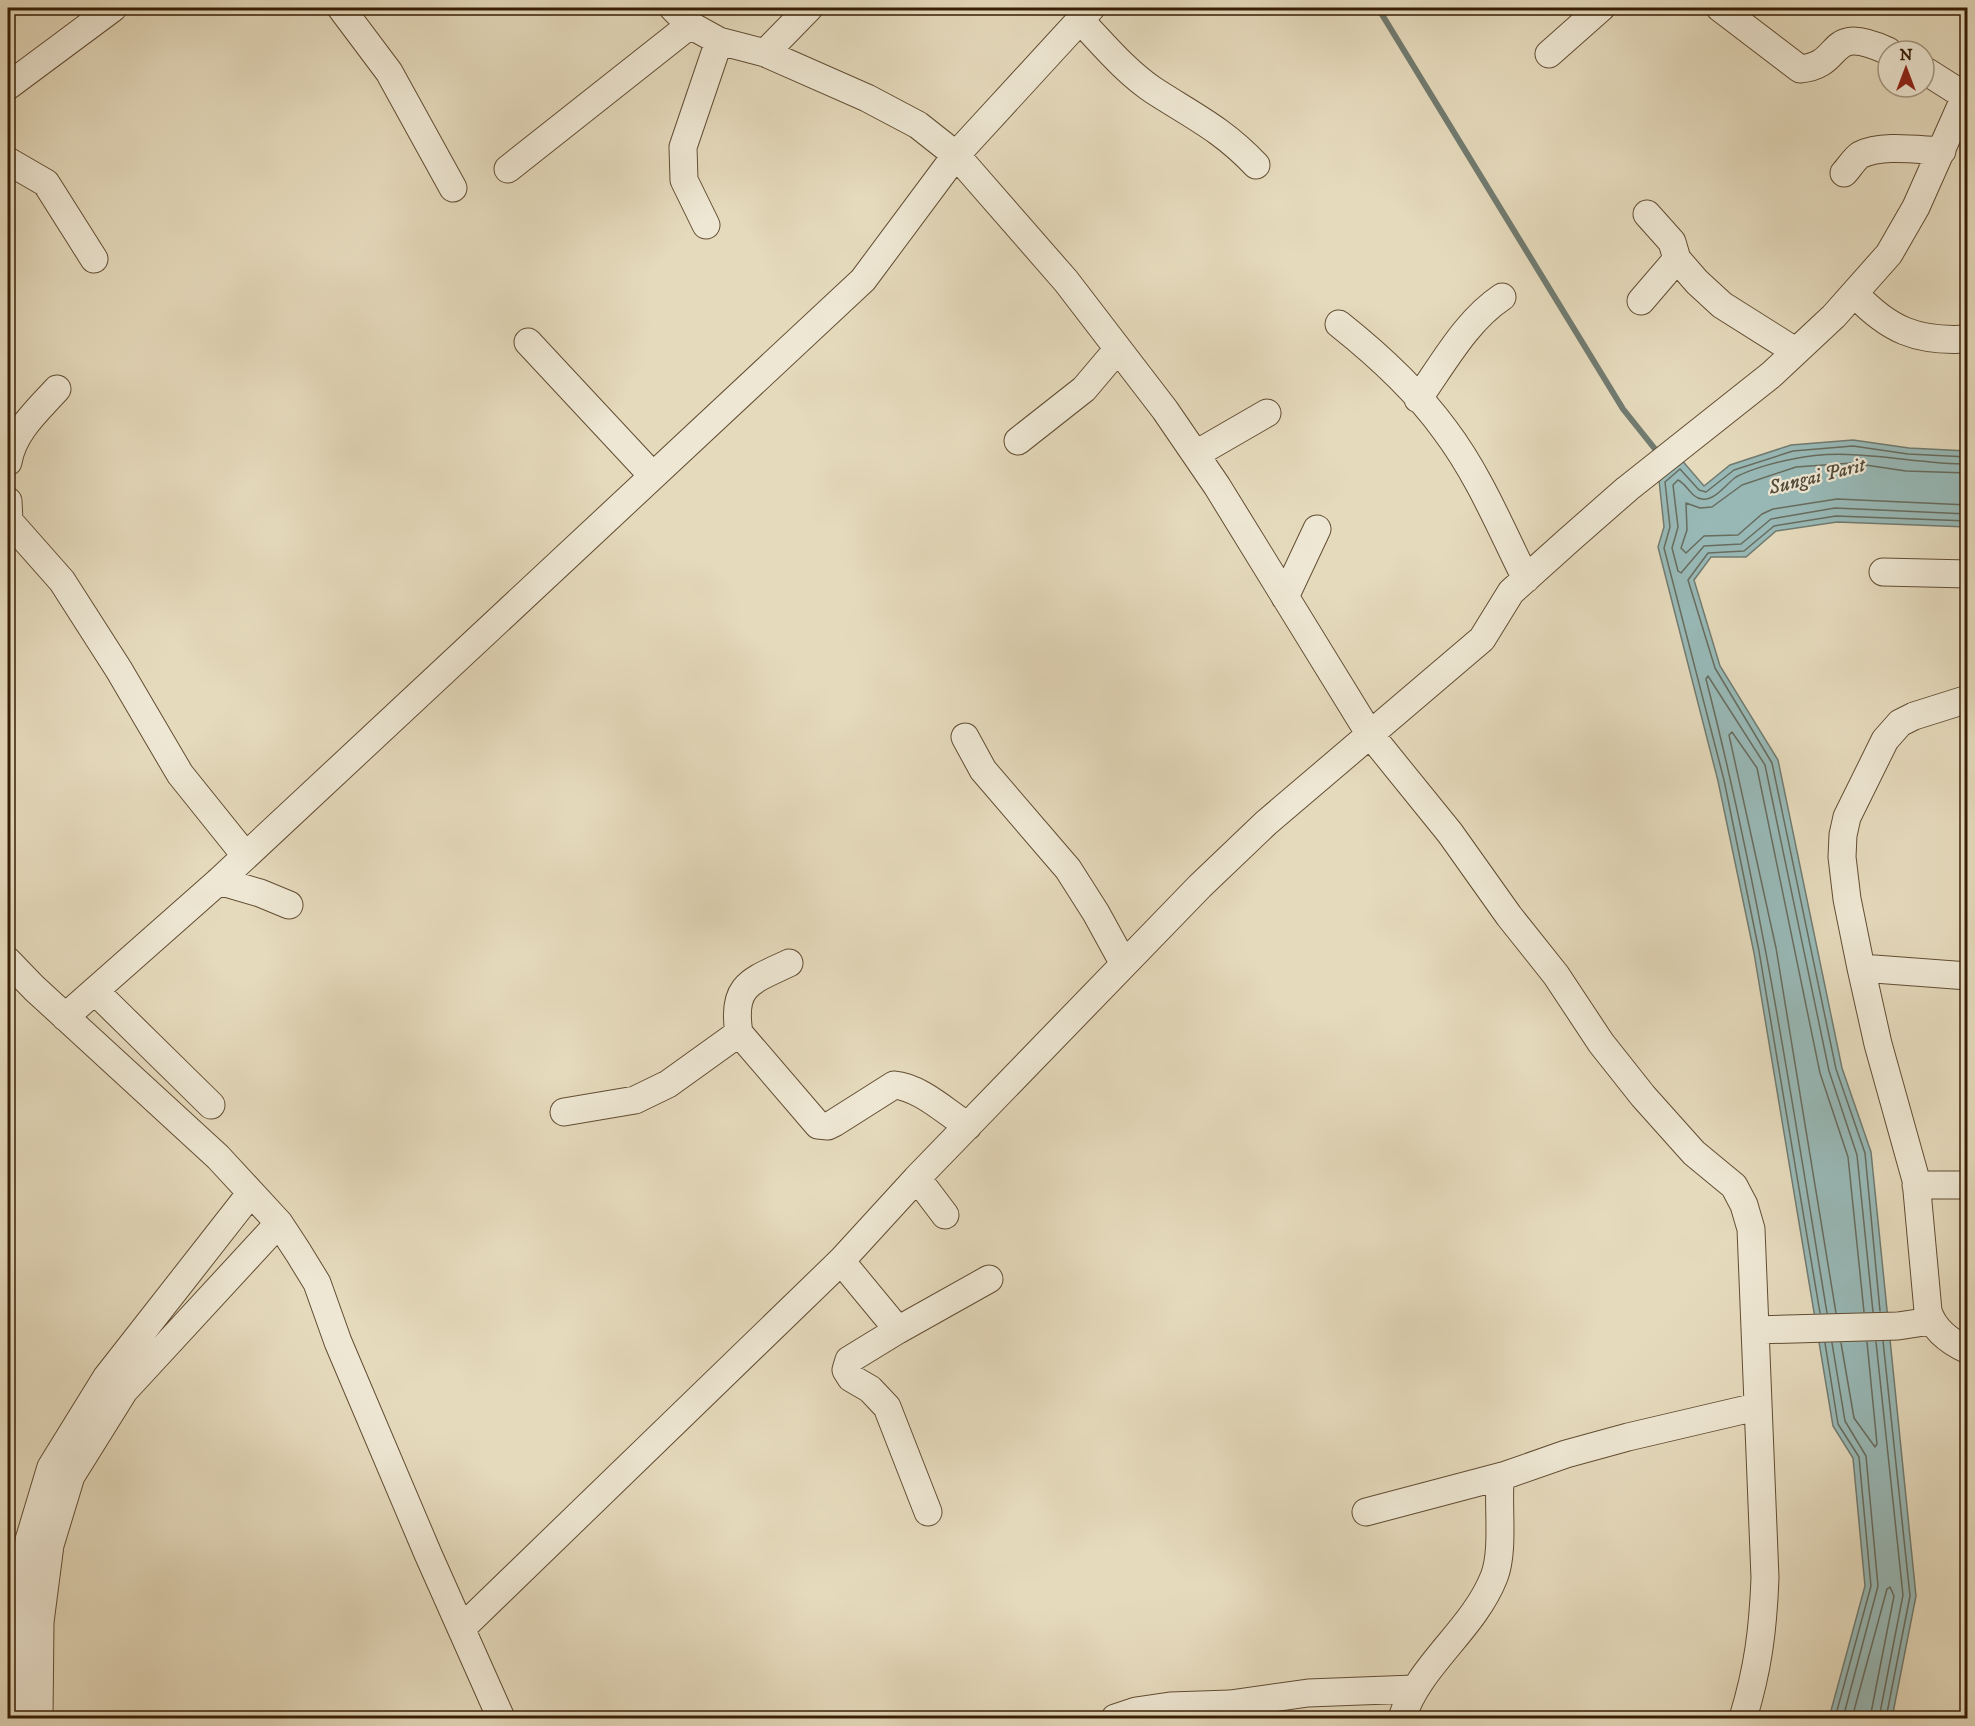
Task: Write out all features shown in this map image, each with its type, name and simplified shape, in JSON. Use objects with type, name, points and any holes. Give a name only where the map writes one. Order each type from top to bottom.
[{"type":"street","points":[[8,86],[114,8]]},
{"type":"street","points":[[341,8],[389,72],[436,162],[453,188]]},
{"type":"street","points":[[765,53],[809,8]]},
{"type":"street","points":[[1549,54],[1601,8]]},
{"type":"street","points":[[1719,8],[1800,69],[1819,64],[1851,40],[1876,46]]},
{"type":"street","points":[[65,1017],[219,881],[863,280],[956,155],[1085,14],[1127,69],[1152,89],[1234,141],[1256,165]]},
{"type":"street","points":[[508,169],[681,16],[718,41],[765,53],[867,98],[918,125],[956,155],[1066,281],[1196,454],[1369,733],[1450,833],[1509,916],[1556,975],[1601,1043],[1643,1096],[1694,1153],[1734,1186],[1744,1205],[1751,1229],[1756,1407],[1765,1578],[1763,1626],[1755,1679],[1743,1719]]},
{"type":"street","points":[[706,225],[684,180],[683,147],[718,41]]},
{"type":"street","points":[[462,1628],[841,1261],[917,1178],[1124,964],[1266,823],[1482,639],[1511,592],[1627,489],[1772,374],[1855,294],[1889,254],[1916,207],[1966,93],[1936,77]]},
{"type":"street","points":[[1844,173],[1860,155],[1872,152],[1909,149],[1942,151]]},
{"type":"street","points":[[8,161],[46,183],[94,259]]},
{"type":"street","points":[[1647,214],[1672,242],[1677,259],[1722,305],[1795,351]]},
{"type":"street","points":[[1641,301],[1677,259]]},
{"type":"street","points":[[1855,294],[1872,313],[1893,327],[1917,336],[1942,340],[1967,339]]},
{"type":"street","points":[[1418,399],[1472,324],[1488,306],[1502,297]]},
{"type":"street","points":[[1339,324],[1366,345],[1446,431],[1488,501],[1526,579]]},
{"type":"street","points":[[528,342],[652,475]]},
{"type":"street","points":[[1018,441],[1084,389],[1117,350]]},
{"type":"street","points":[[8,462],[10,448],[22,428],[57,389]]},
{"type":"street","points":[[1196,454],[1267,413]]},
{"type":"street","points":[[8,501],[9,520],[62,581],[119,670],[180,774],[245,855]]},
{"type":"street","points":[[1285,597],[1317,530]]},
{"type":"street","points":[[1882,573],[1968,574]]},
{"type":"street","points":[[1968,699],[1914,716],[1900,723],[1885,740],[1847,817],[1842,857],[1847,899],[1878,1044],[1901,1120],[1916,1185],[1925,1296],[1931,1321],[1950,1341],[1968,1350]]},
{"type":"street","points":[[964,737],[982,770],[1068,869],[1096,912],[1124,964]]},
{"type":"street","points":[[219,881],[260,893],[289,905]]},
{"type":"street","points":[[8,961],[65,1017],[218,1157],[279,1223],[317,1283],[338,1342],[501,1719]]},
{"type":"street","points":[[789,963],[753,980],[739,996],[736,1013],[739,1033],[818,1125],[828,1126],[834,1123],[894,1085],[904,1086],[915,1092],[968,1126]]},
{"type":"street","points":[[1861,968],[1968,976]]},
{"type":"street","points":[[96,992],[211,1105]]},
{"type":"street","points":[[564,1112],[635,1100],[668,1084],[739,1033]]},
{"type":"street","points":[[917,1178],[945,1215]]},
{"type":"street","points":[[1916,1185],[1968,1185]]},
{"type":"street","points":[[17,1719],[18,1621],[29,1540],[51,1467],[106,1378],[250,1194]]},
{"type":"street","points":[[39,1719],[40,1622],[44,1589],[50,1545],[71,1476],[124,1391],[279,1223]]},
{"type":"street","points":[[841,1261],[898,1330]]},
{"type":"street","points":[[928,1512],[887,1407],[870,1389],[851,1378],[846,1370],[849,1360],[989,1279]]},
{"type":"street","points":[[1755,1329],[1898,1326],[1931,1321]]},
{"type":"street","points":[[1366,1512],[1506,1475],[1597,1445],[1756,1407]]},
{"type":"street","points":[[1402,1719],[1414,1689],[1476,1609],[1494,1576],[1500,1482],[1506,1475]]},
{"type":"street","points":[[1115,1719],[1147,1709],[1230,1704],[1308,1693],[1414,1689]]},
{"type":"water","name":"Sungai Parit","points":[[1853,440],[1909,448],[1967,451],[1967,527],[1837,522],[1776,531],[1746,557],[1711,557],[1694,580],[1720,666],[1778,760],[1842,1068],[1871,1152],[1916,1596],[1892,1718],[1829,1718],[1865,1586],[1853,1458],[1833,1426],[1754,953],[1718,781],[1658,547],[1664,527],[1659,480],[1680,458],[1704,486],[1730,465],[1791,445]]},
{"type":"waterway","points":[[1378,8],[1623,409],[1659,454]]}]
